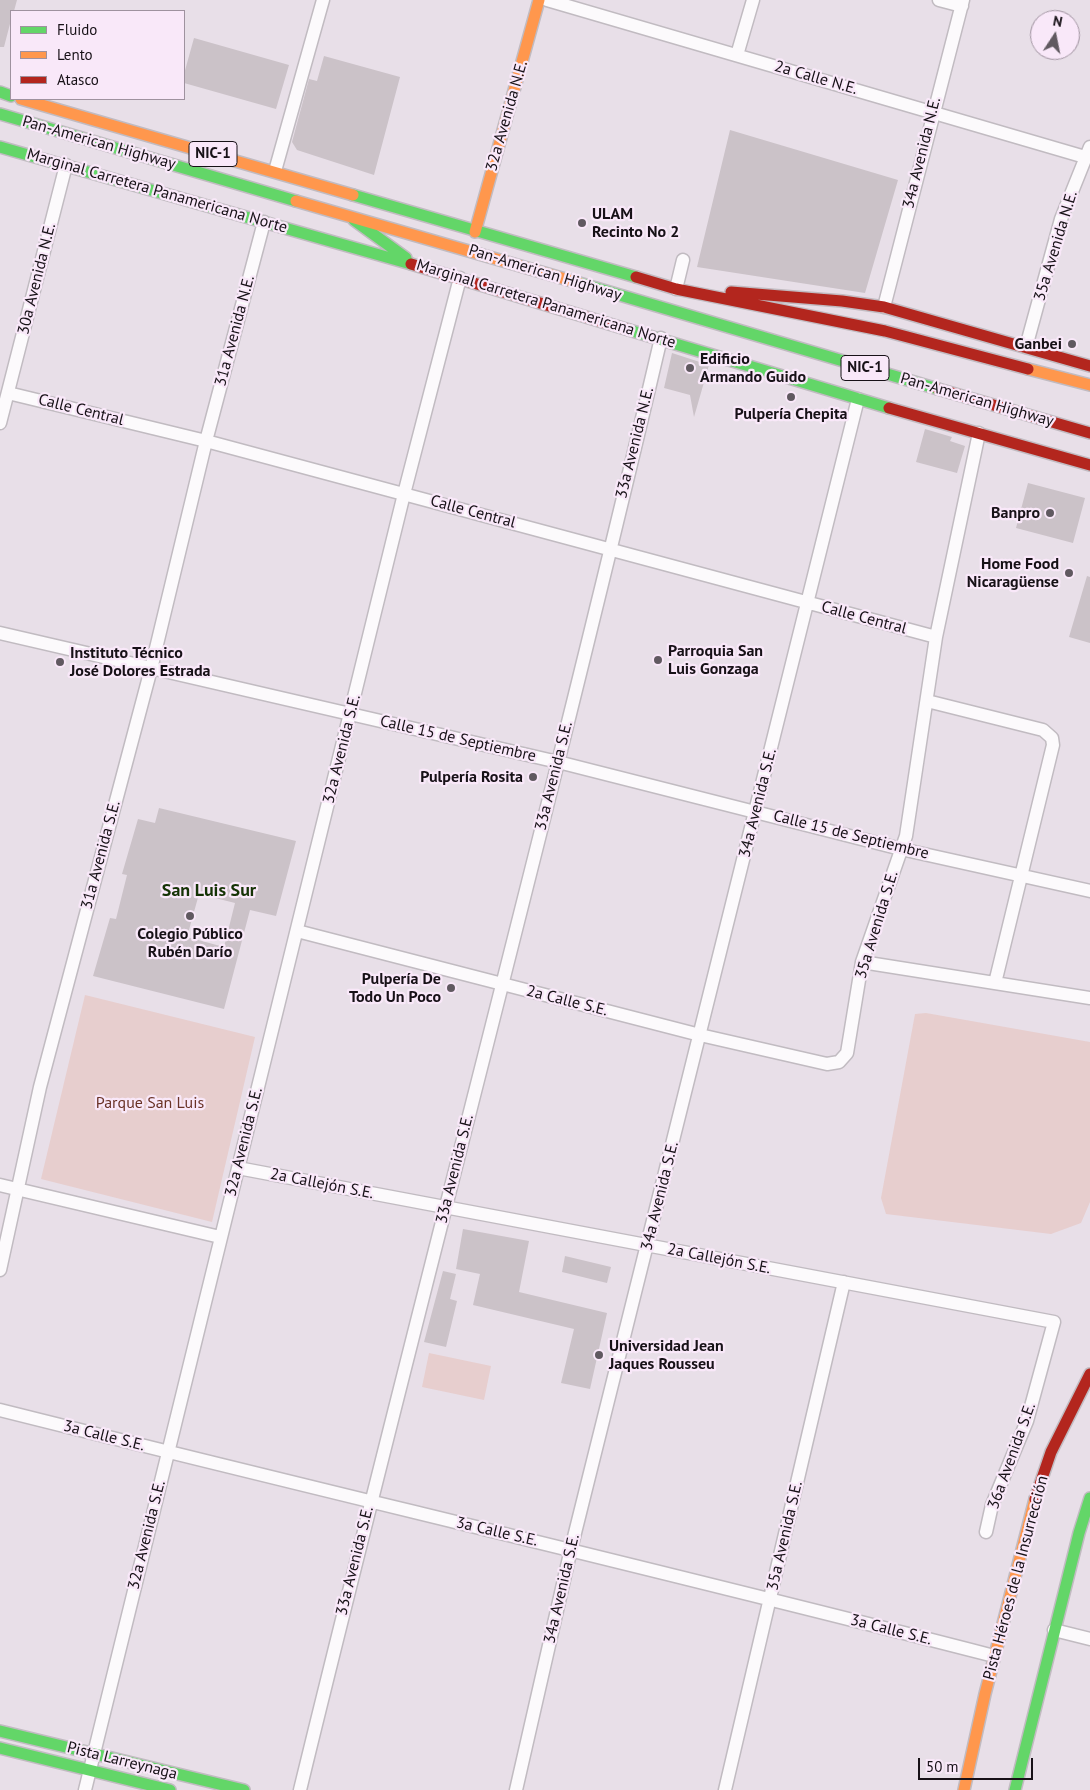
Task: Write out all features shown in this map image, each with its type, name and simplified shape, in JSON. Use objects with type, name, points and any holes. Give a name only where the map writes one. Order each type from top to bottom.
[{"type":"main road","name":"32a Avenida N.E.","points":[[475,232],[539,0]]},
{"type":"main road","name":"Pan-American Highway","points":[[25,100],[275,171],[475,232],[676,288],[885,331],[1090,385]]},
{"type":"main road","name":"Pan-American Highway","points":[[0,114],[1090,433]]},
{"type":"main road","name":"Marginal Carretera Panamericana Norte","points":[[0,147],[415,264],[858,399],[1090,465]]},
{"type":"main road","points":[[346,214],[415,264]]},
{"type":"main road","name":"NIC-1","points":[[676,288],[842,301],[884,308]]},
{"type":"main road","points":[[884,308],[1090,366]]},
{"type":"main road","name":"Pista Héroes de la Insurrección","points":[[964,1790],[994,1656],[1033,1506],[1051,1452],[1090,1374]]},
{"type":"main road","points":[[1015,1790],[1054,1630],[1090,1498]]},
{"type":"main road","name":"Pista Larreynaga","points":[[0,1731],[244,1790]]},
{"type":"main road","name":"Pista Larreynaga","points":[[0,1748],[170,1790]]},
{"type":"street","points":[[275,171],[323,0]]},
{"type":"street","name":"2a Calle N.E.","points":[[547,0],[932,113],[1087,152]]},
{"type":"street","points":[[737,55],[753,0]]},
{"type":"street","points":[[939,0],[962,3]]},
{"type":"street","name":"34a Avenida N.E.","points":[[884,308],[932,113],[962,3]]},
{"type":"street","name":"35a Avenida N.E.","points":[[1026,347],[1061,219],[1087,152]]},
{"type":"street","name":"30a Avenida N.E.","points":[[0,423],[66,165]]},
{"type":"street","name":"31a Avenida N.E.","points":[[206,441],[264,222]]},
{"type":"street","points":[[676,288],[683,260]]},
{"type":"street","points":[[404,494],[460,278]]},
{"type":"street","name":"33a Avenida N.E.","points":[[610,548],[660,338]]},
{"type":"street","name":"Calle Central","points":[[8,392],[206,441],[936,637]]},
{"type":"street","points":[[808,603],[858,399]]},
{"type":"street","points":[[936,637],[979,433]]},
{"type":"street","name":"31a Avenida S.E.","points":[[0,1270],[40,1087],[150,669],[206,441]]},
{"type":"street","name":"32a Avenida S.E.","points":[[85,1790],[404,494]]},
{"type":"street","name":"33a Avenida S.E.","points":[[300,1790],[370,1502],[558,762],[610,548]]},
{"type":"street","name":"34a Avenida S.E.","points":[[516,1790],[571,1549],[808,603]]},
{"type":"street","name":"Calle 15 de Septiembre","points":[[0,633],[558,762],[901,849],[1090,892]]},
{"type":"street","name":"35a Avenida S.E.","points":[[839,1062],[847,1053],[862,962],[906,836],[936,637]]},
{"type":"street","points":[[927,701],[1044,730],[1052,738],[1053,745],[995,983]]},
{"type":"street","name":"2a Calle S.E.","points":[[297,931],[700,1035],[827,1064],[839,1062]]},
{"type":"street","points":[[862,962],[1090,998]]},
{"type":"street","name":"2a Callejón S.E.","points":[[238,1168],[1054,1322]]},
{"type":"street","points":[[0,1184],[220,1237]]},
{"type":"street","name":"35a Avenida S.E.","points":[[725,1790],[844,1282]]},
{"type":"street","name":"36a Avenida S.E.","points":[[986,1532],[992,1505],[1027,1422],[1054,1322]]},
{"type":"street","name":"3a Calle S.E.","points":[[0,1410],[370,1502],[571,1549],[994,1656]]},
{"type":"street","points":[[1054,1630],[1090,1639]]},
{"type":"green space","name":"Parque San Luis","points":[[85,995],[255,1037],[212,1222],[41,1179]]},
{"type":"green space","points":[[926,1013],[1090,1042],[1090,1202],[1081,1223],[1051,1234],[886,1214],[881,1198],[915,1014]]},
{"type":"green space","points":[[429,1353],[491,1366],[484,1400],[422,1387]]},
{"type":"building","points":[[0,0],[17,0],[14,10],[10,10],[10,24],[4,47],[0,47]]},
{"type":"building","points":[[194,38],[289,65],[276,109],[185,83],[185,70]]},
{"type":"building","points":[[324,56],[400,77],[374,175],[297,150],[292,142],[309,79],[317,81]]},
{"type":"building","points":[[730,130],[898,180],[865,293],[697,267]]},
{"type":"building","name":"Edificio Armando Guido","points":[[672,353],[709,365],[694,417],[690,395],[664,388]]},
{"type":"building","points":[[925,429],[952,437],[950,441],[965,446],[957,473],[916,462]]},
{"type":"building","name":"Banpro","points":[[1028,483],[1085,498],[1073,543],[1016,528]]},
{"type":"building","points":[[1087,576],[1090,577],[1090,643],[1069,637]]},
{"type":"building","name":"Colegio Público Rubén Darío","points":[[159,808],[296,841],[276,916],[250,910],[224,1009],[93,976],[110,918],[116,919],[127,875],[122,874],[138,819],[155,823]],"holes":[[[199,894],[235,903],[224,947],[187,937]]]},
{"type":"building","points":[[463,1229],[529,1241],[519,1292],[607,1313],[590,1389],[561,1383],[574,1329],[473,1305],[480,1274],[456,1269]]},
{"type":"building","points":[[565,1256],[611,1267],[607,1283],[562,1272]]},
{"type":"building","points":[[443,1271],[456,1274],[450,1299],[457,1301],[446,1347],[424,1342]]},
{"type":"traffic: fast","points":[[0,92],[10,96]]},
{"type":"traffic: fast","points":[[0,114],[296,201]]},
{"type":"traffic: fast","points":[[0,147],[411,264]]},
{"type":"traffic: fast","points":[[353,195],[636,277]]},
{"type":"traffic: fast","points":[[354,220],[406,258]]},
{"type":"traffic: fast","points":[[579,283],[938,389]]},
{"type":"traffic: fast","points":[[629,330],[889,408]]},
{"type":"traffic: fast","points":[[1015,1790],[1079,1533],[1090,1498]]},
{"type":"traffic: fast","points":[[0,1731],[244,1790]]},
{"type":"traffic: fast","points":[[0,1748],[170,1790]]},
{"type":"traffic: slow","points":[[475,232],[539,0]]},
{"type":"traffic: slow","points":[[24,100],[353,195]]},
{"type":"traffic: slow","points":[[296,201],[579,283]]},
{"type":"traffic: slow","points":[[1028,369],[1090,385]]},
{"type":"traffic: slow","points":[[964,1790],[985,1694],[1035,1499]]},
{"type":"traffic: jam","points":[[411,264],[629,330]]},
{"type":"traffic: jam","points":[[636,277],[676,289],[885,331],[1028,369]]},
{"type":"traffic: jam","points":[[731,292],[842,301],[884,307],[1090,366]]},
{"type":"traffic: jam","points":[[938,389],[1090,433]]},
{"type":"traffic: jam","points":[[889,408],[1090,465]]},
{"type":"traffic: jam","points":[[1035,1499],[1051,1452],[1090,1374]]},
{"type":"place","name":"ULAM Recinto No 2","points":[[582,223]]},
{"type":"place","name":"Ganbei","points":[[1072,344]]},
{"type":"place","name":"Edificio Armando Guido","points":[[690,368]]},
{"type":"place","name":"Pulpería Chepita","points":[[791,397]]},
{"type":"place","name":"Banpro","points":[[1050,513]]},
{"type":"place","name":"Home Food Nicaragüense","points":[[1069,573]]},
{"type":"place","name":"Parroquia San Luis Gonzaga","points":[[658,660]]},
{"type":"place","name":"Instituto Técnico José Dolores Estrada","points":[[60,662]]},
{"type":"place","name":"Pulpería Rosita","points":[[533,777]]},
{"type":"place","name":"Colegio Público Rubén Darío","points":[[190,916]]},
{"type":"place","name":"Pulpería De Todo Un Poco","points":[[451,988]]},
{"type":"place","name":"Universidad Jean Jaques Rousseu","points":[[599,1355]]},
{"type":"district","name":"San Luis Sur","points":[[209,891]]}]
